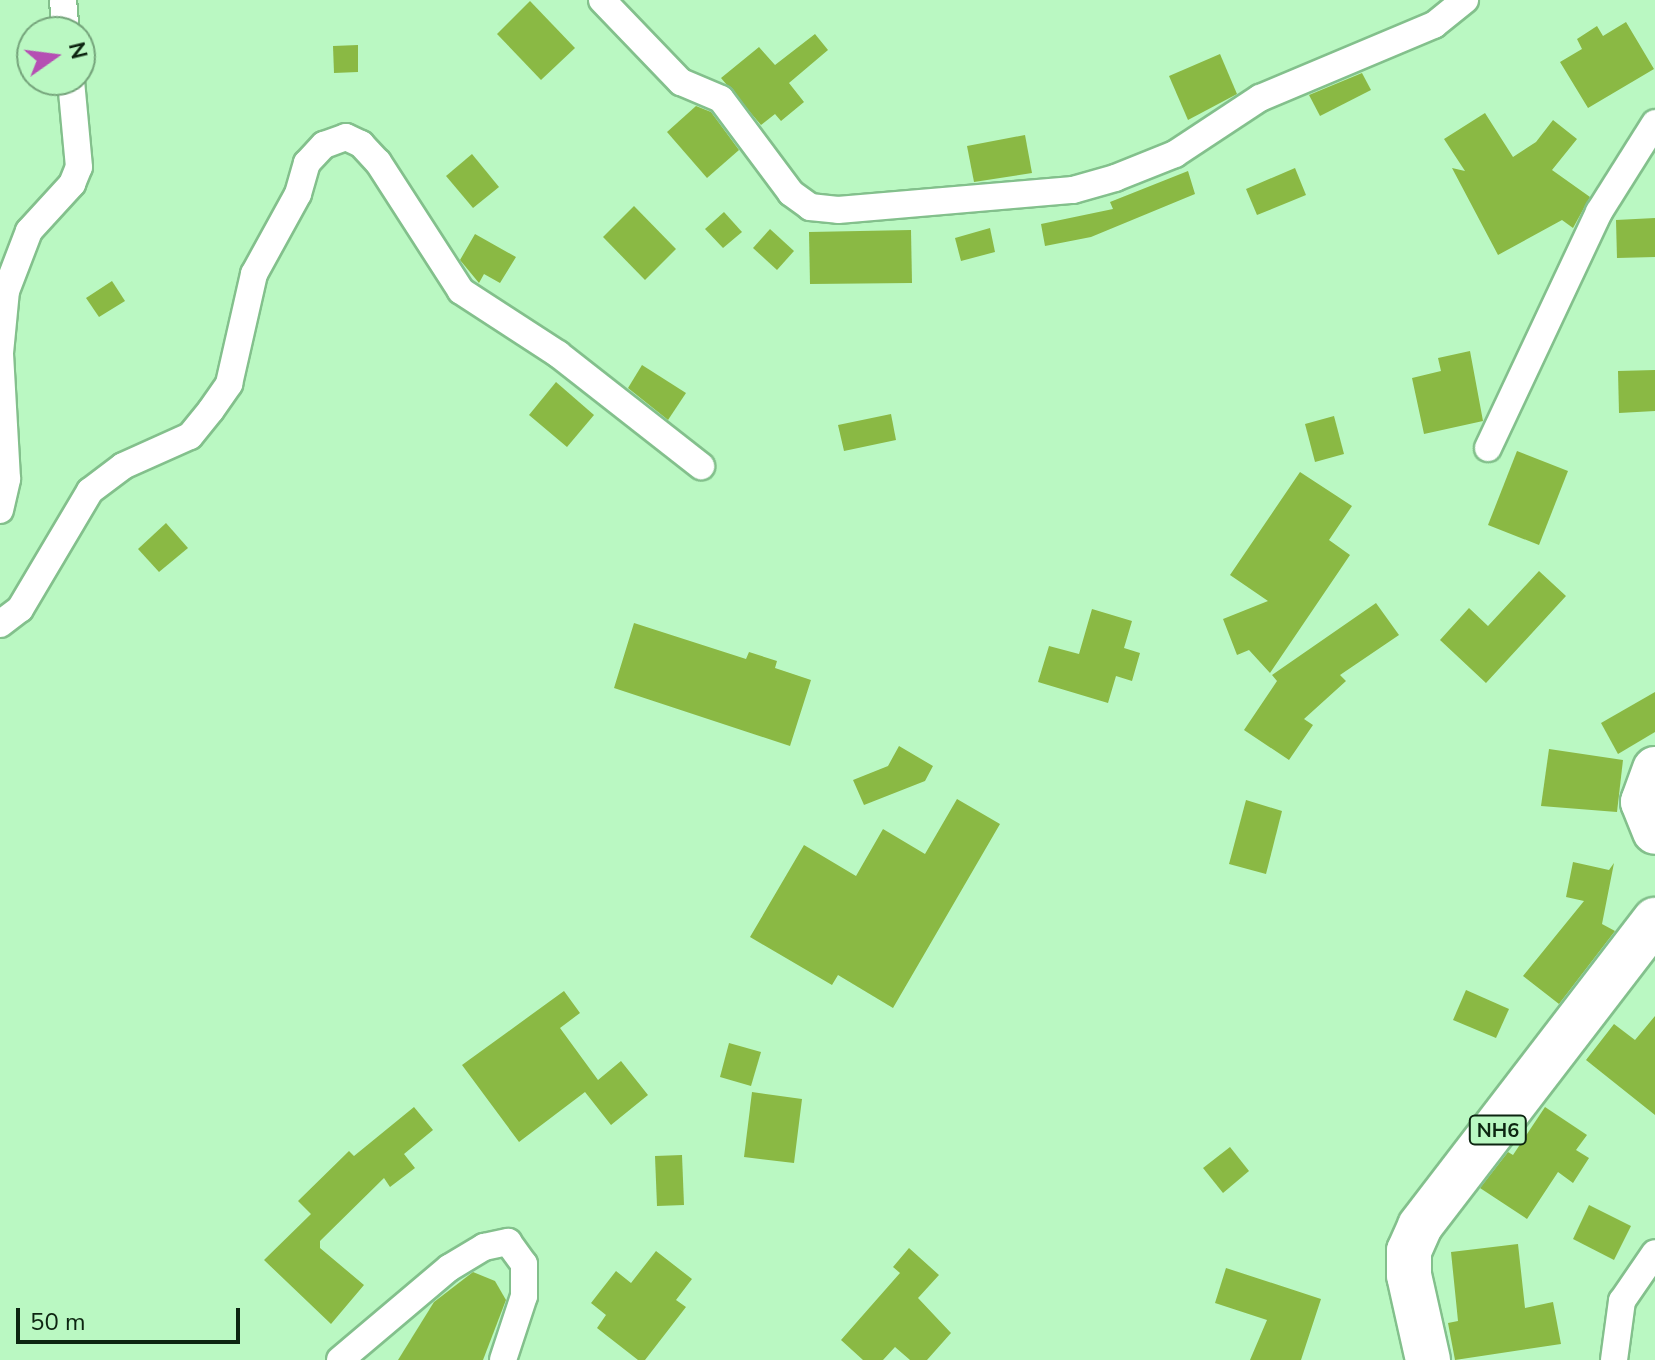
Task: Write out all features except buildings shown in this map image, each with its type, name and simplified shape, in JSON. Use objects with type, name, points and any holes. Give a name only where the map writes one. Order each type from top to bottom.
[{"type":"highway","points":[[1655,769],[1643,802],[1655,832]]},
{"type":"highway","name":"NH6","points":[[1428,1360],[1409,1275],[1409,1251],[1420,1226],[1655,920]]},
{"type":"street","points":[[602,0],[681,82],[721,99],[791,193],[810,207],[838,210],[1073,190],[1115,178],[1175,154],[1260,98],[1434,25],[1465,0]]},
{"type":"street","points":[[0,510],[7,479],[0,353],[6,291],[29,231],[72,184],[79,167],[72,96]]},
{"type":"street","points":[[1488,448],[1599,212],[1655,123]]},
{"type":"street","points":[[0,624],[20,609],[90,491],[123,466],[190,436],[211,410],[229,384],[254,274],[298,194],[307,163],[324,145],[346,137],[361,144],[378,162],[461,291],[558,354],[701,466]]},
{"type":"street","points":[[340,1360],[449,1268],[484,1247],[508,1242],[524,1264],[524,1296],[503,1360]]},
{"type":"street","points":[[1614,1360],[1622,1301],[1655,1253]]}]
